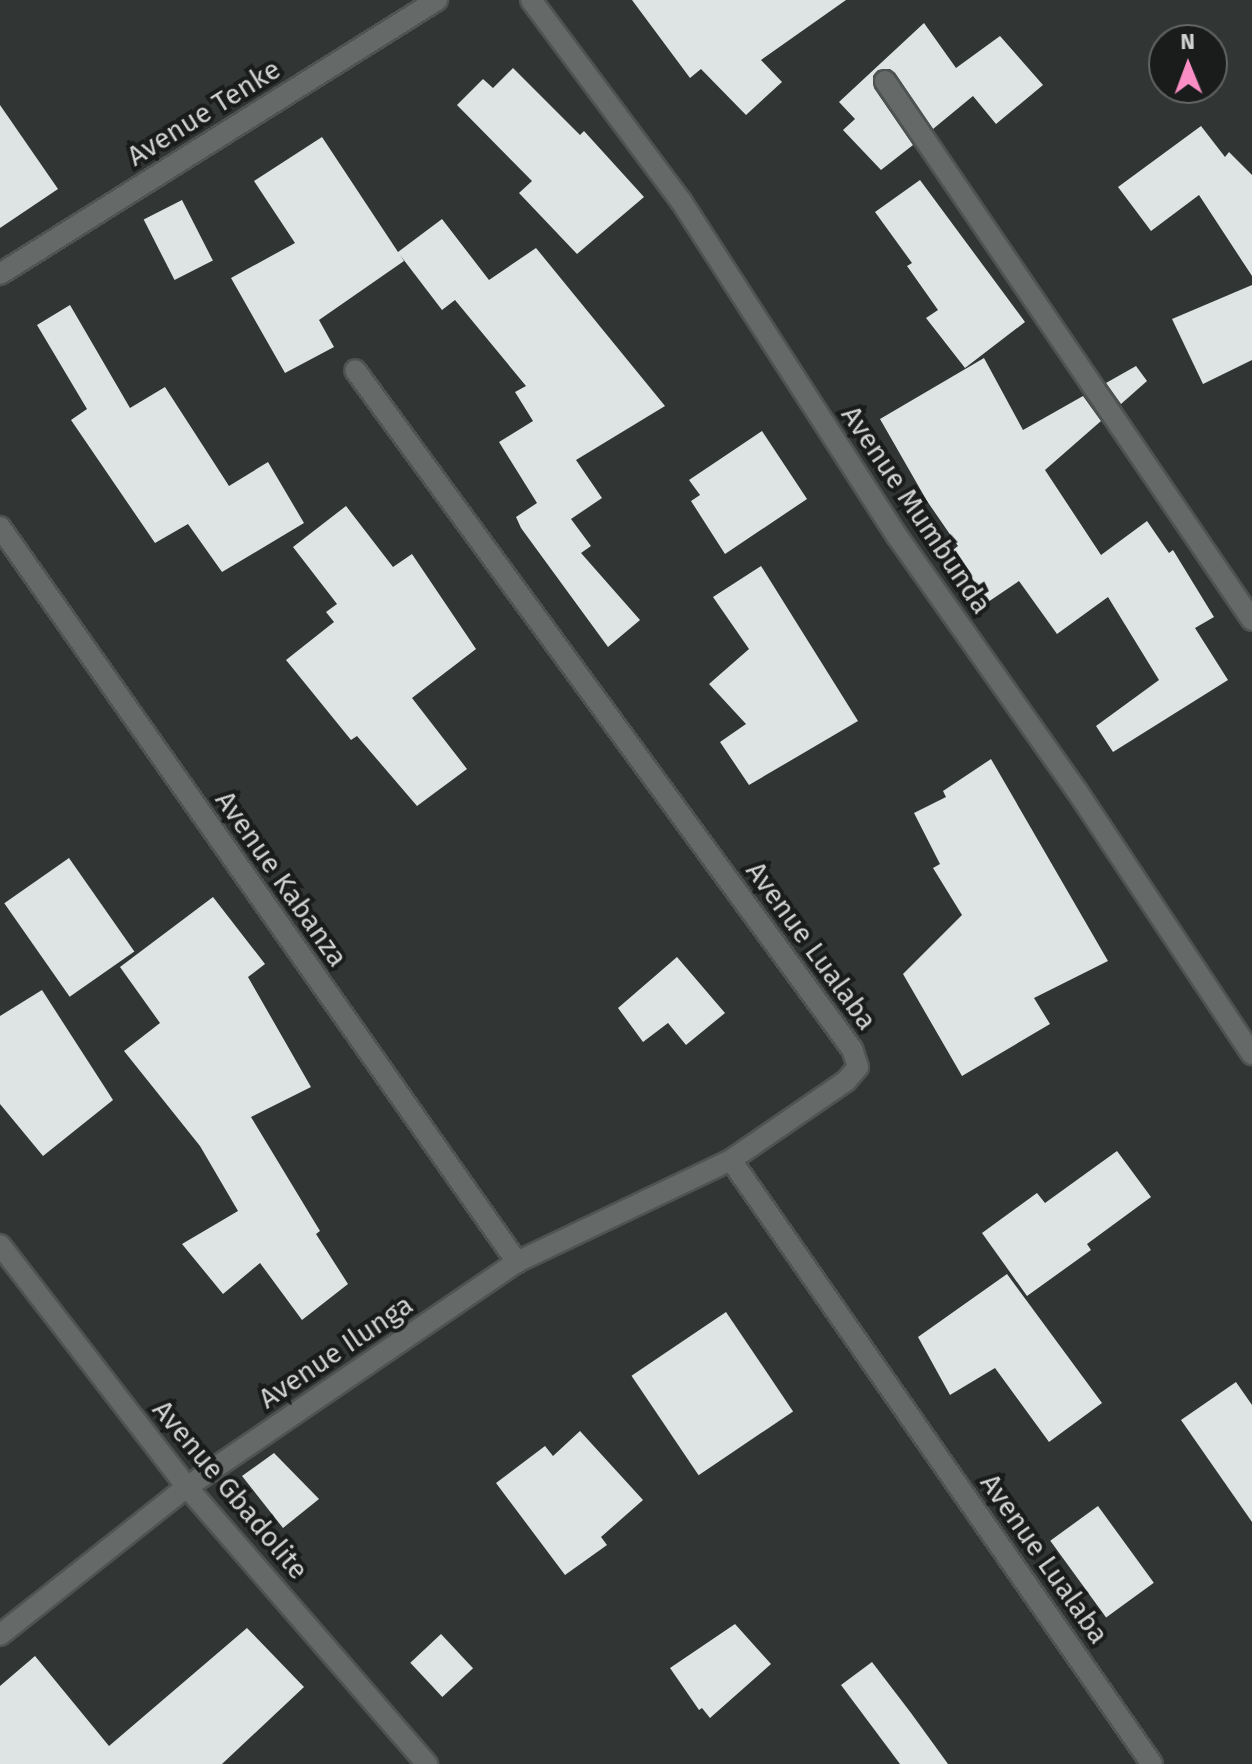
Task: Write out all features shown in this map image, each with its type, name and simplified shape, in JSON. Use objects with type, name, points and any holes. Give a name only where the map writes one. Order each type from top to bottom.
[{"type":"street","name":"Avenue Tenke","points":[[0,274],[437,0]]},
{"type":"street","name":"Avenue Mumbunda","points":[[531,0],[681,201],[897,536],[1077,791],[1252,1054]]},
{"type":"street","points":[[885,81],[1252,620]]},
{"type":"street","name":"Avenue Lualaba","points":[[355,370],[857,1058],[858,1067],[846,1081],[731,1160],[1152,1764]]},
{"type":"street","name":"Avenue Kabanza","points":[[0,527],[517,1262]]},
{"type":"street","name":"Avenue Ilunga","points":[[0,1635],[187,1487],[517,1262],[731,1160]]},
{"type":"street","name":"Avenue Gbadolite","points":[[0,1245],[187,1487],[427,1764]]},
{"type":"building","points":[[632,0],[846,0],[761,60],[782,82],[746,115],[701,69],[690,78]]},
{"type":"building","points":[[924,23],[956,68],[1000,36],[1043,85],[996,124],[973,96],[933,129],[895,73],[890,69],[878,70],[873,76],[874,88],[913,145],[881,170],[843,130],[855,119],[839,102]]},
{"type":"building","points":[[513,68],[580,135],[584,131],[644,197],[577,254],[519,193],[532,181],[457,105],[483,79],[493,88]]},
{"type":"building","points":[[0,105],[58,189],[0,228]]},
{"type":"building","points":[[1201,126],[1225,157],[1229,152],[1252,175],[1252,276],[1199,195],[1151,231],[1118,187]]},
{"type":"building","points":[[322,137],[398,252],[442,219],[489,280],[536,248],[665,406],[576,460],[602,498],[571,519],[591,546],[581,553],[640,620],[608,647],[516,517],[537,503],[499,442],[533,421],[515,392],[526,386],[455,300],[442,310],[400,255],[404,261],[319,320],[334,347],[285,373],[231,278],[295,243],[254,181]]},
{"type":"building","points":[[920,180],[1025,322],[965,368],[926,318],[938,310],[907,266],[912,263],[875,212]]},
{"type":"building","points":[[182,200],[213,261],[175,280],[144,220]]},
{"type":"building","points":[[1252,285],[1252,360],[1203,384],[1172,319]]},
{"type":"building","points":[[70,305],[130,408],[165,387],[229,486],[268,462],[304,523],[222,572],[188,524],[155,543],[71,420],[87,409],[37,325]]},
{"type":"building","points":[[984,358],[1023,430],[1083,396],[1101,421],[1045,470],[1101,555],[1147,521],[1169,553],[1173,550],[1214,617],[1195,628],[1228,680],[1113,752],[1096,726],[1159,680],[1108,597],[1057,634],[1019,581],[988,602],[953,550],[958,546],[927,501],[880,419]]},
{"type":"building","points":[[1136,366],[1147,381],[1121,404],[1106,383]]},
{"type":"building","points":[[762,431],[807,499],[725,554],[691,501],[700,495],[689,480]]},
{"type":"building","points":[[346,506],[393,567],[412,554],[476,649],[412,698],[467,769],[417,806],[357,736],[351,740],[286,660],[334,622],[326,612],[337,604],[293,547]]},
{"type":"building","points":[[761,566],[858,721],[749,785],[720,742],[746,724],[709,684],[749,649],[713,597]]},
{"type":"building","points":[[991,759],[1108,961],[1034,998],[1050,1024],[962,1076],[903,974],[962,915],[933,868],[940,864],[914,813],[946,797],[943,791]]},
{"type":"building","points":[[69,858],[134,951],[70,997],[4,903]]},
{"type":"building","points":[[213,897],[265,964],[248,977],[311,1087],[251,1117],[320,1231],[316,1234],[348,1284],[302,1320],[260,1263],[223,1294],[182,1244],[238,1211],[200,1146],[124,1051],[160,1023],[120,967]]},
{"type":"building","points":[[677,957],[725,1013],[686,1045],[668,1023],[643,1042],[618,1008]]},
{"type":"building","points":[[42,990],[113,1100],[43,1156],[0,1104],[0,1016]]},
{"type":"building","points":[[1117,1151],[1151,1197],[1087,1244],[1091,1250],[1027,1296],[982,1233],[1037,1193],[1045,1203]]},
{"type":"building","points":[[1007,1274],[1102,1403],[1049,1442],[995,1368],[950,1395],[918,1337]]},
{"type":"building","points":[[726,1312],[793,1411],[699,1475],[631,1376]]},
{"type":"building","points":[[1236,1382],[1252,1405],[1252,1522],[1181,1420]]},
{"type":"building","points":[[580,1431],[643,1500],[601,1537],[607,1545],[565,1575],[496,1483],[545,1446],[553,1456]]},
{"type":"building","points":[[274,1453],[319,1499],[283,1528],[242,1476]]},
{"type":"building","points":[[1098,1506],[1154,1583],[1106,1618],[1050,1541]]},
{"type":"building","points":[[735,1624],[771,1664],[710,1718],[702,1708],[699,1710],[670,1668]]},
{"type":"building","points":[[247,1628],[304,1687],[222,1764],[0,1764],[0,1686],[35,1656],[109,1746]]},
{"type":"building","points":[[441,1634],[473,1668],[442,1697],[410,1663]]},
{"type":"building","points":[[872,1662],[948,1764],[900,1764],[841,1685]]}]
